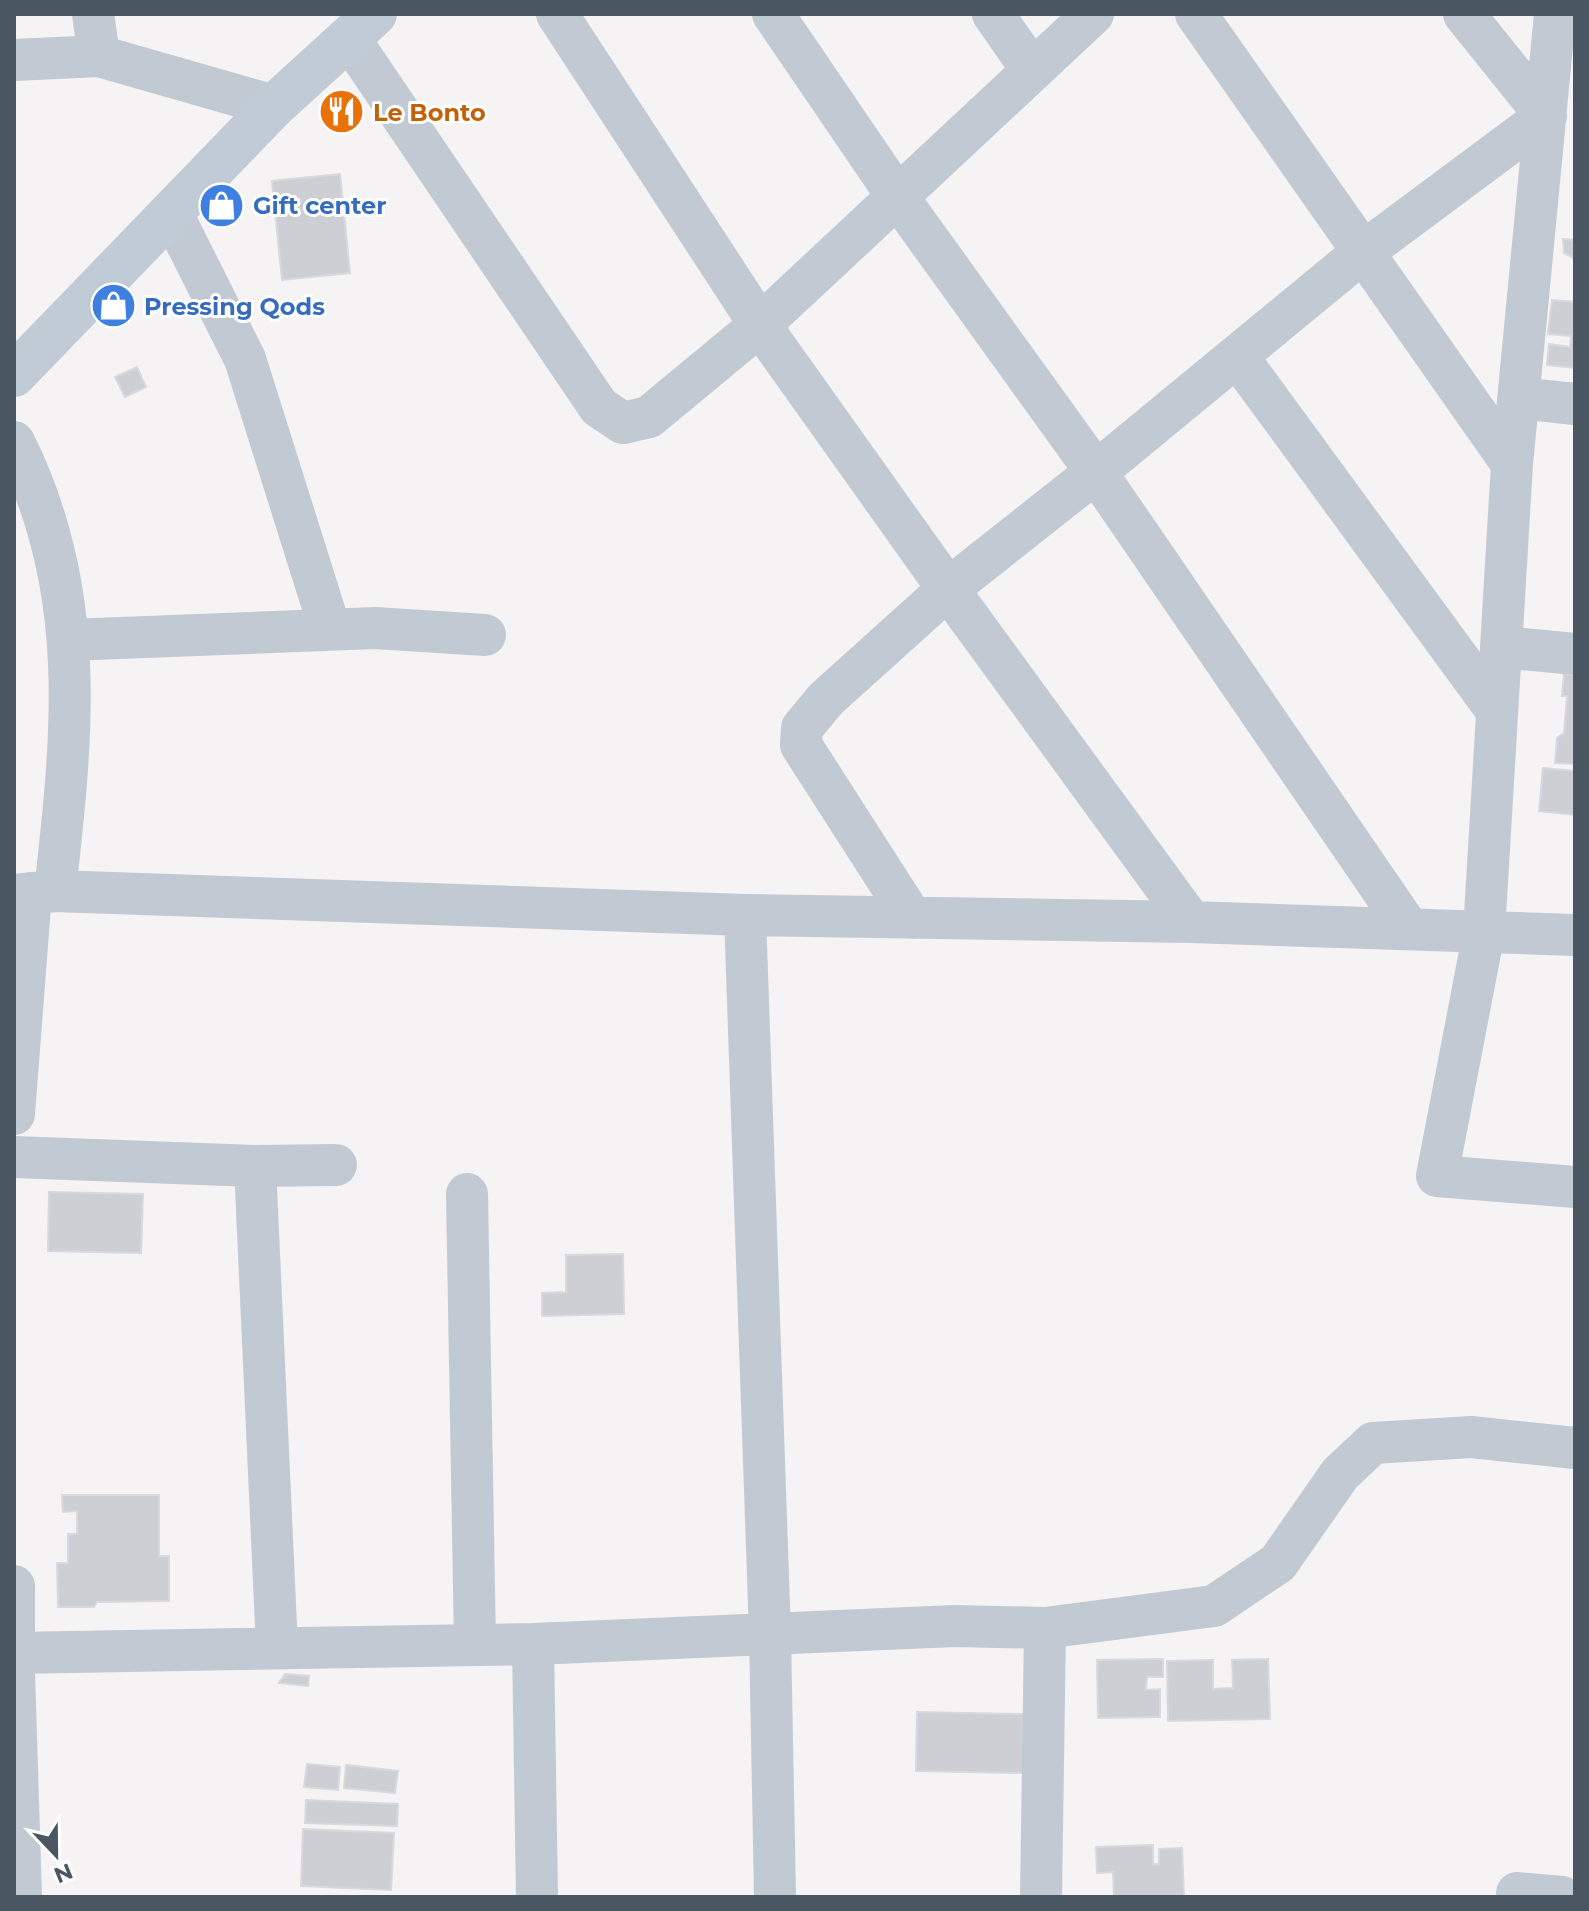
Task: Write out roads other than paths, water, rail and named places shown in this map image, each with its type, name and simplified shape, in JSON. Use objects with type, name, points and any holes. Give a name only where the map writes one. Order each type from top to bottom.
[{"type":"street","points":[[93,14],[99,56]]},
{"type":"street","points":[[557,14],[760,325],[1191,922]]},
{"type":"street","points":[[773,14],[897,196],[1096,472],[1409,929]]},
{"type":"street","points":[[993,14],[1032,70]]},
{"type":"street","points":[[16,370],[274,106],[362,26],[599,407],[623,423],[649,417],[760,325],[1093,14]]},
{"type":"street","points":[[1196,14],[1512,464]]},
{"type":"street","points":[[1464,14],[1546,116]]},
{"type":"street","points":[[1555,14],[1512,464],[1484,932],[1437,1176],[1575,1187]]},
{"type":"street","points":[[14,60],[99,56],[274,106]]},
{"type":"street","points":[[912,918],[801,745],[802,728],[826,699],[948,589],[1096,472],[1363,252],[1546,116]]},
{"type":"street","points":[[171,212],[245,359],[330,629]]},
{"type":"street","points":[[1237,356],[1497,711]]},
{"type":"street","points":[[1519,398],[1575,404]]},
{"type":"street","points":[[14,442],[36,486],[47,521],[63,598],[68,640],[69,766],[33,893],[14,1114]]},
{"type":"street","points":[[68,640],[375,628],[485,635]]},
{"type":"street","points":[[1501,647],[1575,654]]},
{"type":"street","points":[[33,893],[745,915],[1191,922],[1575,935]]},
{"type":"street","points":[[745,915],[770,1634],[775,1897]]},
{"type":"street","points":[[14,1157],[255,1166],[336,1165]]},
{"type":"street","points":[[255,1166],[277,1648]]},
{"type":"street","points":[[467,1194],[475,1645]]},
{"type":"street","points":[[14,1653],[533,1644],[955,1626],[1045,1628],[1214,1606],[1278,1563],[1340,1474],[1373,1443],[1471,1437],[1575,1448]]},
{"type":"street","points":[[1041,1897],[1045,1628]]},
{"type":"street","points":[[533,1644],[537,1897]]},
{"type":"street","points":[[14,1672],[17,1846],[21,1897]]},
{"type":"street","points":[[1517,1893],[1562,1897]]},
{"type":"place","name":"Le Bonto","points":[[342,112]]},
{"type":"place","name":"Gift center","points":[[222,205]]},
{"type":"place","name":"Pressing Qods","points":[[113,306]]}]
